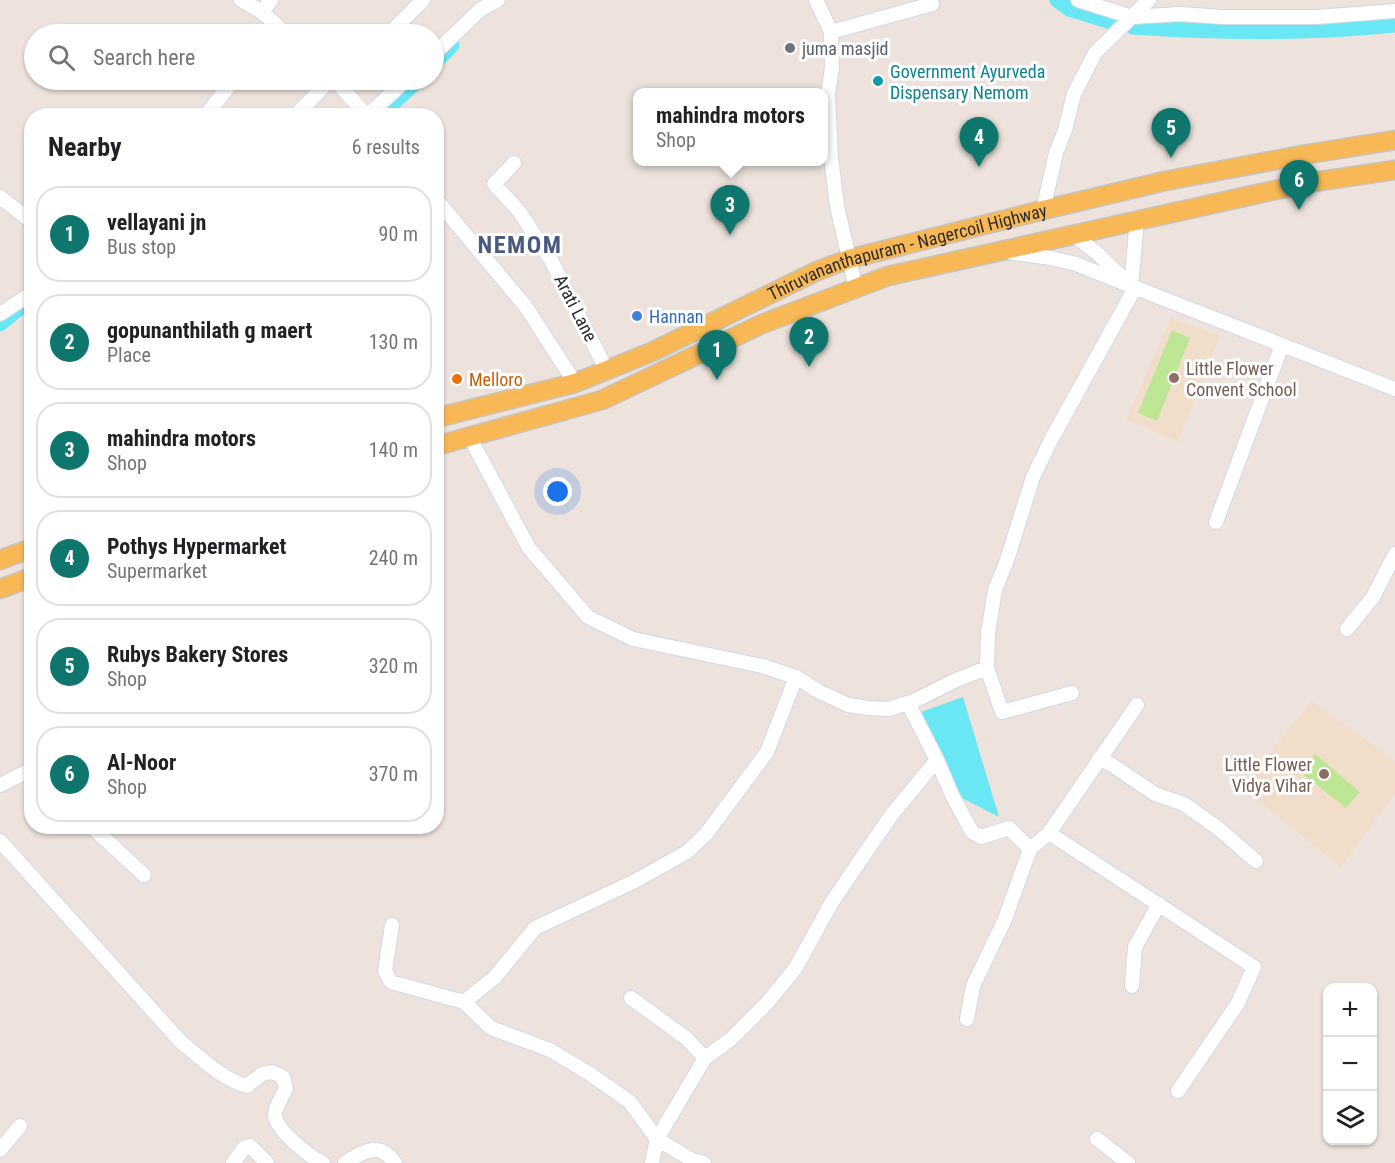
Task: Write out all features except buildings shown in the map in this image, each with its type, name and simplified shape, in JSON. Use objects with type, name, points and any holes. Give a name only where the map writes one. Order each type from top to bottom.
[{"type":"main road","name":"Thiruvananthapuram - Nagercoil Highway","points":[[444,416],[574,383],[607,371],[654,351],[817,271],[849,259],[1176,179],[1395,140]]},
{"type":"main road","name":"Thiruvananthapuram - Nagercoil Highway","points":[[444,444],[602,400],[762,324],[888,276],[1307,183],[1395,170]]},
{"type":"main road","points":[[1065,205],[1075,236]]},
{"type":"main road","points":[[0,560],[24,551]]},
{"type":"main road","points":[[0,589],[24,580]]},
{"type":"street","points":[[241,0],[262,12],[272,24]]},
{"type":"street","points":[[262,12],[270,0]]},
{"type":"street","points":[[399,24],[423,0]]},
{"type":"street","points":[[444,44],[481,9],[498,0]]},
{"type":"street","points":[[816,0],[831,32],[832,67],[828,94],[831,157],[837,207],[856,289]]},
{"type":"street","points":[[1078,0],[1132,17],[1180,14],[1222,17],[1317,17],[1395,11]]},
{"type":"street","points":[[1043,210],[1056,153],[1065,130],[1074,94],[1095,53],[1149,0]]},
{"type":"street","points":[[831,32],[932,4]]},
{"type":"street","points":[[211,108],[226,90]]},
{"type":"street","points":[[305,108],[326,90]]},
{"type":"street","points":[[345,90],[360,108]]},
{"type":"street","points":[[376,108],[395,90]]},
{"type":"street","name":"Arati Lane","points":[[514,163],[494,184],[519,211],[551,260],[607,371]]},
{"type":"street","points":[[0,197],[24,216]]},
{"type":"street","points":[[444,209],[526,307],[574,383]]},
{"type":"street","points":[[1072,693],[1002,712],[987,668],[988,633],[995,590],[1007,560],[1033,477],[1133,287],[1137,219]]},
{"type":"street","points":[[1075,236],[1133,287]]},
{"type":"street","points":[[997,251],[1051,258],[1076,264],[1395,389]]},
{"type":"street","points":[[0,315],[24,298]]},
{"type":"street","points":[[1216,522],[1282,345]]},
{"type":"street","points":[[470,438],[529,548],[588,617],[633,639],[762,666],[796,677],[818,691],[848,705],[888,709],[908,703],[987,668]]},
{"type":"street","points":[[1347,629],[1373,597],[1395,554]]},
{"type":"street","points":[[464,1002],[495,977],[535,928],[635,881],[687,852],[706,834],[767,752],[796,677]]},
{"type":"street","points":[[908,703],[972,832],[981,837],[1009,828],[1030,849]]},
{"type":"street","points":[[967,1019],[973,986],[1005,920],[1030,849],[1049,833],[1137,705]]},
{"type":"street","points":[[1099,759],[1109,763],[1155,794],[1184,804],[1219,829],[1256,861]]},
{"type":"street","points":[[652,1163],[657,1139],[705,1058],[731,1039],[768,1003],[795,969],[832,902],[893,813],[937,760]]},
{"type":"street","points":[[0,785],[24,773]]},
{"type":"street","points":[[1049,833],[1254,967],[1238,1003],[1178,1091]]},
{"type":"street","points":[[100,834],[144,875]]},
{"type":"street","points":[[0,841],[180,1041],[208,1065],[239,1084],[247,1086],[262,1074],[272,1072],[283,1077],[286,1088],[275,1112],[275,1120],[285,1134],[316,1160],[323,1163]]},
{"type":"street","points":[[1132,986],[1135,947],[1159,904]]},
{"type":"street","points":[[392,925],[385,970],[392,982],[464,1002],[491,1028],[550,1050],[630,1102],[657,1139],[692,1160],[704,1163]]},
{"type":"street","points":[[631,998],[686,1038],[705,1058]]},
{"type":"street","points":[[0,1150],[20,1126]]},
{"type":"street","points":[[1097,1139],[1128,1163]]},
{"type":"street","points":[[232,1163],[244,1148],[250,1146],[267,1163]]},
{"type":"street","points":[[345,1163],[372,1149],[383,1151],[391,1156],[395,1163]]},
{"type":"shaded area","name":"Little Flower Convent School","points":[[1171,318],[1220,336],[1178,442],[1126,419]]},
{"type":"shaded area","name":"Little Flower Vidya Vihar","points":[[1312,701],[1395,761],[1395,794],[1341,867],[1242,787]]},
{"type":"green space","points":[[1172,330],[1190,338],[1157,421],[1138,413]]},
{"type":"green space","points":[[1315,754],[1360,792],[1346,808],[1301,773]]},
{"type":"water","points":[[963,697],[999,817],[960,797],[921,712]]},
{"type":"waterway","points":[[1057,0],[1069,9],[1118,24]]},
{"type":"waterway","points":[[1133,27],[1264,32],[1395,25]]},
{"type":"waterway","points":[[444,53],[452,45]]},
{"type":"waterway","points":[[388,108],[408,90]]},
{"type":"waterway","points":[[0,324],[24,305]]},
{"type":"place","name":"juma masjid","points":[[790,48]]},
{"type":"place","name":"Government Ayurveda Dispensary Nemom","points":[[878,81]]},
{"type":"place","name":"Rubys Bakery Stores","points":[[1171,158]]},
{"type":"place","name":"Pothys Hypermarket","points":[[979,167]]},
{"type":"place","name":"Al-Noor","points":[[1299,210]]},
{"type":"place","name":"mahindra motors","points":[[730,235]]},
{"type":"place","name":"Hannan","points":[[637,316]]},
{"type":"place","name":"gopunanthilath g maert","points":[[809,367]]},
{"type":"place","name":"Little Flower Convent School","points":[[1174,378]]},
{"type":"place","name":"Melloro","points":[[457,379]]},
{"type":"place","name":"vellayani jn","points":[[717,380]]},
{"type":"place","name":"Little Flower Vidya Vihar","points":[[1324,774]]},
{"type":"district","name":"NEMOM","points":[[520,245]]}]
